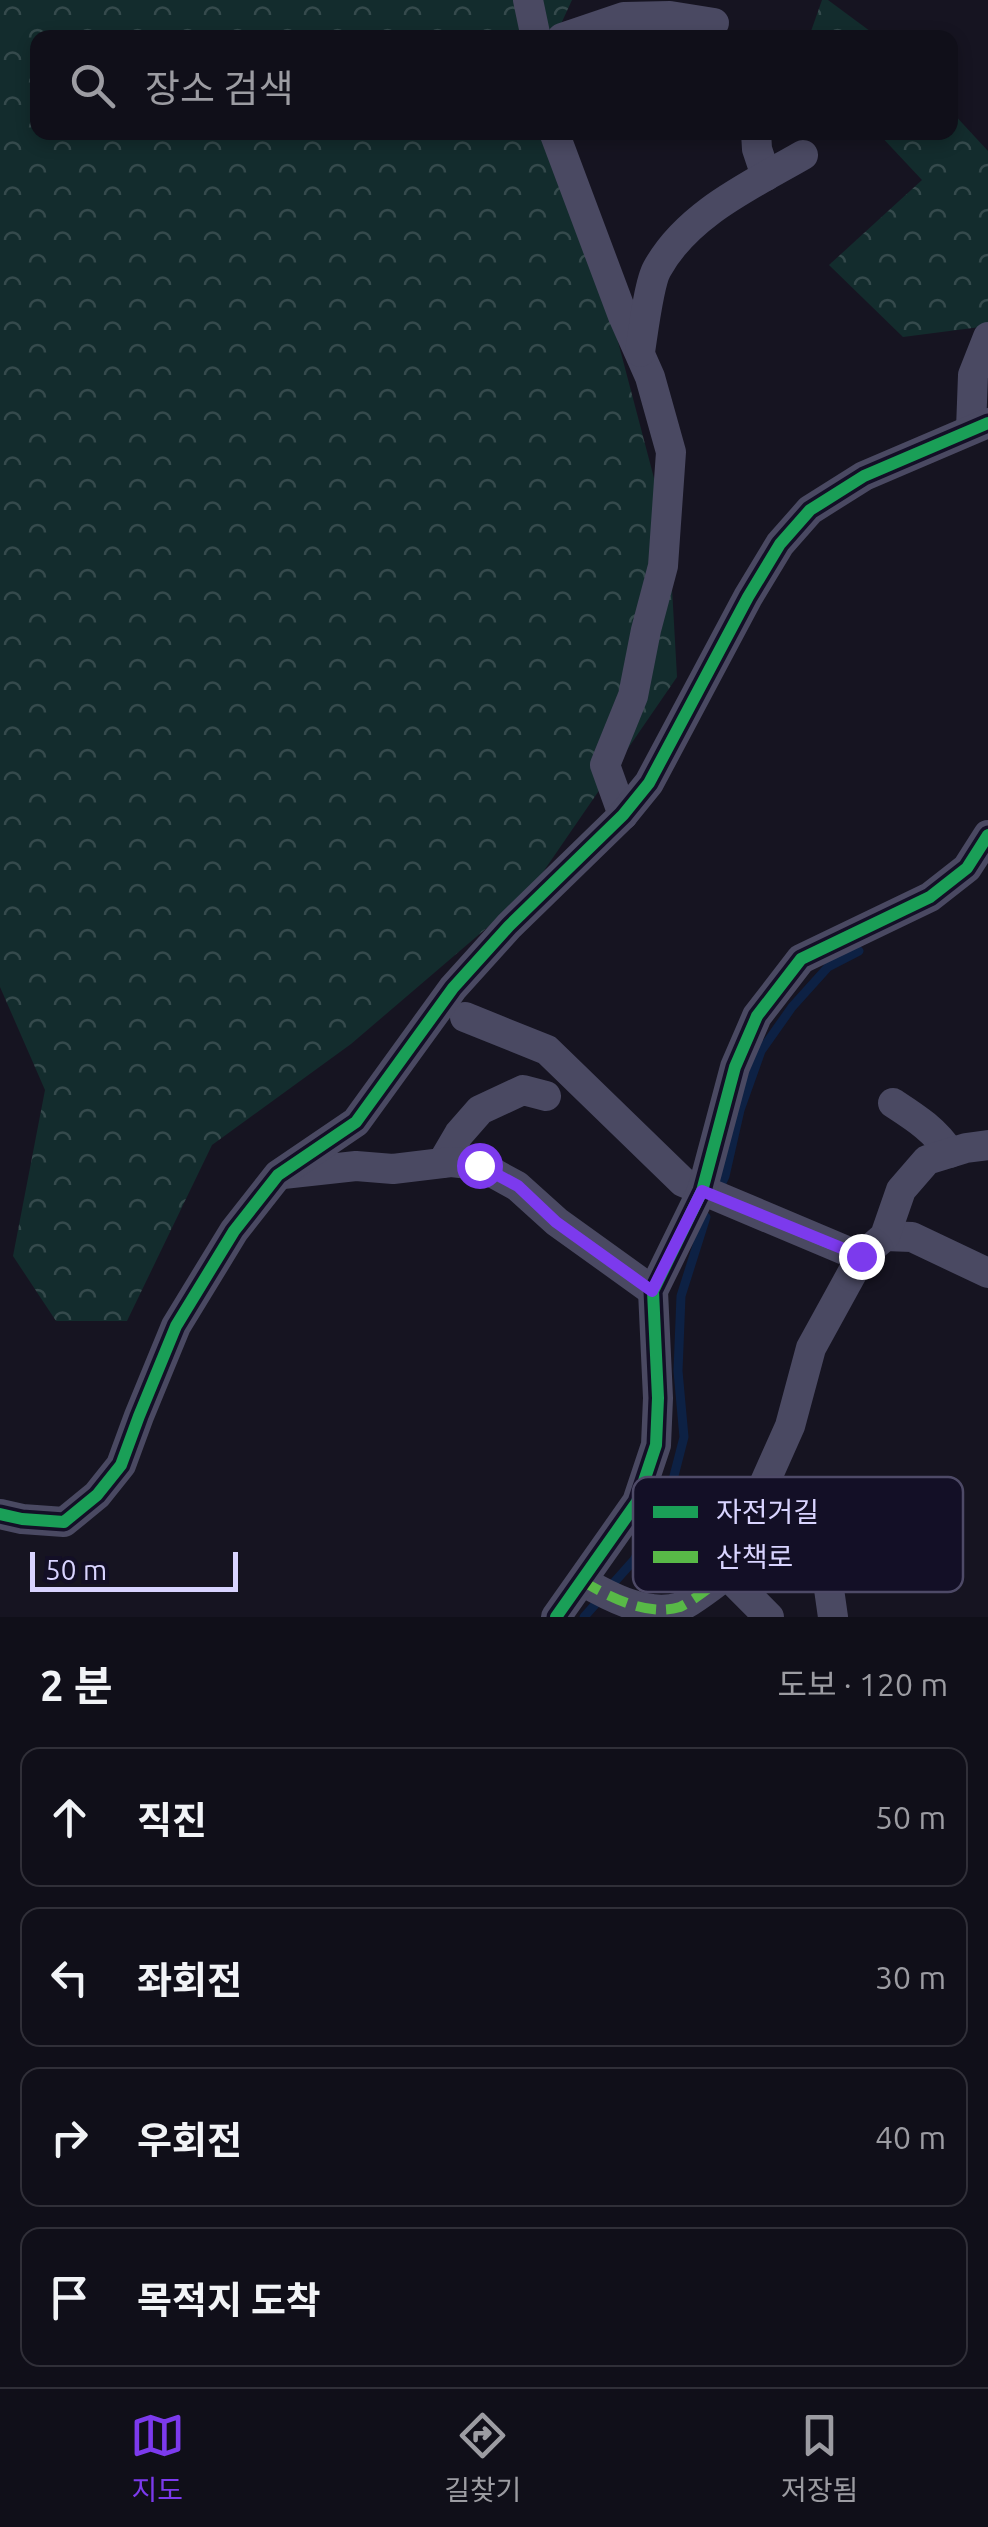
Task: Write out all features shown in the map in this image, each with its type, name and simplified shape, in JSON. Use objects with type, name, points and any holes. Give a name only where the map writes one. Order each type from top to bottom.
[{"type":"street","points":[[528,0],[534,30]]},
{"type":"street","points":[[586,30],[624,17],[670,16],[714,24]]},
{"type":"street","points":[[557,140],[650,377],[671,452],[662,566],[633,696],[605,766],[623,815]]},
{"type":"street","points":[[756,140],[766,176]]},
{"type":"street","points":[[640,352],[656,271],[686,231],[732,195],[803,155]]},
{"type":"street","points":[[0,1514],[64,1522],[97,1495],[122,1465],[176,1326],[234,1231],[278,1175],[356,1122],[453,988],[535,900],[623,815],[649,783],[748,597],[780,544],[810,510],[864,476],[980,426],[973,374],[988,337]]},
{"type":"street","points":[[646,1477],[656,1445],[658,1398],[652,1291],[710,1194],[736,1067],[757,1016],[800,959],[930,897],[967,868],[988,834]]},
{"type":"street","points":[[465,1017],[547,1050],[683,1182],[861,1256]]},
{"type":"street","points":[[442,1164],[458,1134],[480,1110],[522,1090],[546,1096]]},
{"type":"street","points":[[893,1103],[939,1135],[950,1153]]},
{"type":"street","points":[[767,1477],[790,1426],[811,1348],[861,1256],[885,1236],[901,1190],[927,1160],[988,1145]]},
{"type":"street","points":[[278,1175],[356,1166],[393,1169],[479,1165],[518,1186],[556,1222],[652,1291]]},
{"type":"street","points":[[885,1236],[912,1237],[988,1272]]},
{"type":"street","points":[[556,1617],[597,1590],[633,1513]]},
{"type":"street","points":[[597,1590],[643,1611],[676,1610],[702,1592]]},
{"type":"street","points":[[744,1592],[769,1617]]},
{"type":"street","points":[[829,1592],[833,1617]]},
{"type":"green space","points":[[0,0],[572,0],[558,30],[30,30],[30,140],[565,140],[669,535],[677,677],[530,891],[351,1044],[212,1145],[127,1321],[56,1321],[13,1256],[45,1090],[0,987]]},
{"type":"green space","points":[[822,0],[828,0],[869,30],[811,30]]},
{"type":"green space","points":[[958,119],[988,151],[988,326],[903,337],[829,265],[922,180],[885,140],[958,140]]},
{"type":"waterway","points":[[719,1189],[761,1051],[792,1007],[828,967],[859,951]]},
{"type":"waterway","points":[[674,1477],[684,1437],[678,1371],[681,1296],[706,1217]]},
{"type":"waterway","points":[[610,1587],[633,1561]]},
{"type":"waterway","points":[[584,1617],[600,1599]]},
{"type":"marked path","points":[[702,1191],[861,1257]]},
{"type":"marked path","points":[[582,1581],[629,1604],[655,1609],[680,1607],[703,1592]]},
{"type":"cycle path","points":[[0,1514],[64,1522],[97,1495],[121,1465],[176,1326],[234,1231],[278,1175],[356,1122],[453,988],[509,926],[623,815],[649,783],[748,597],[780,544],[810,510],[864,476],[988,423]]},
{"type":"cycle path","points":[[645,1477],[656,1445],[658,1398],[653,1291],[702,1191],[735,1067],[757,1016],[801,959],[930,897],[967,868],[988,835]]},
{"type":"cycle path","points":[[556,1617],[633,1508]]},
{"type":"route","points":[[479,1165],[518,1186],[556,1222],[652,1291],[702,1191],[861,1256]]}]
